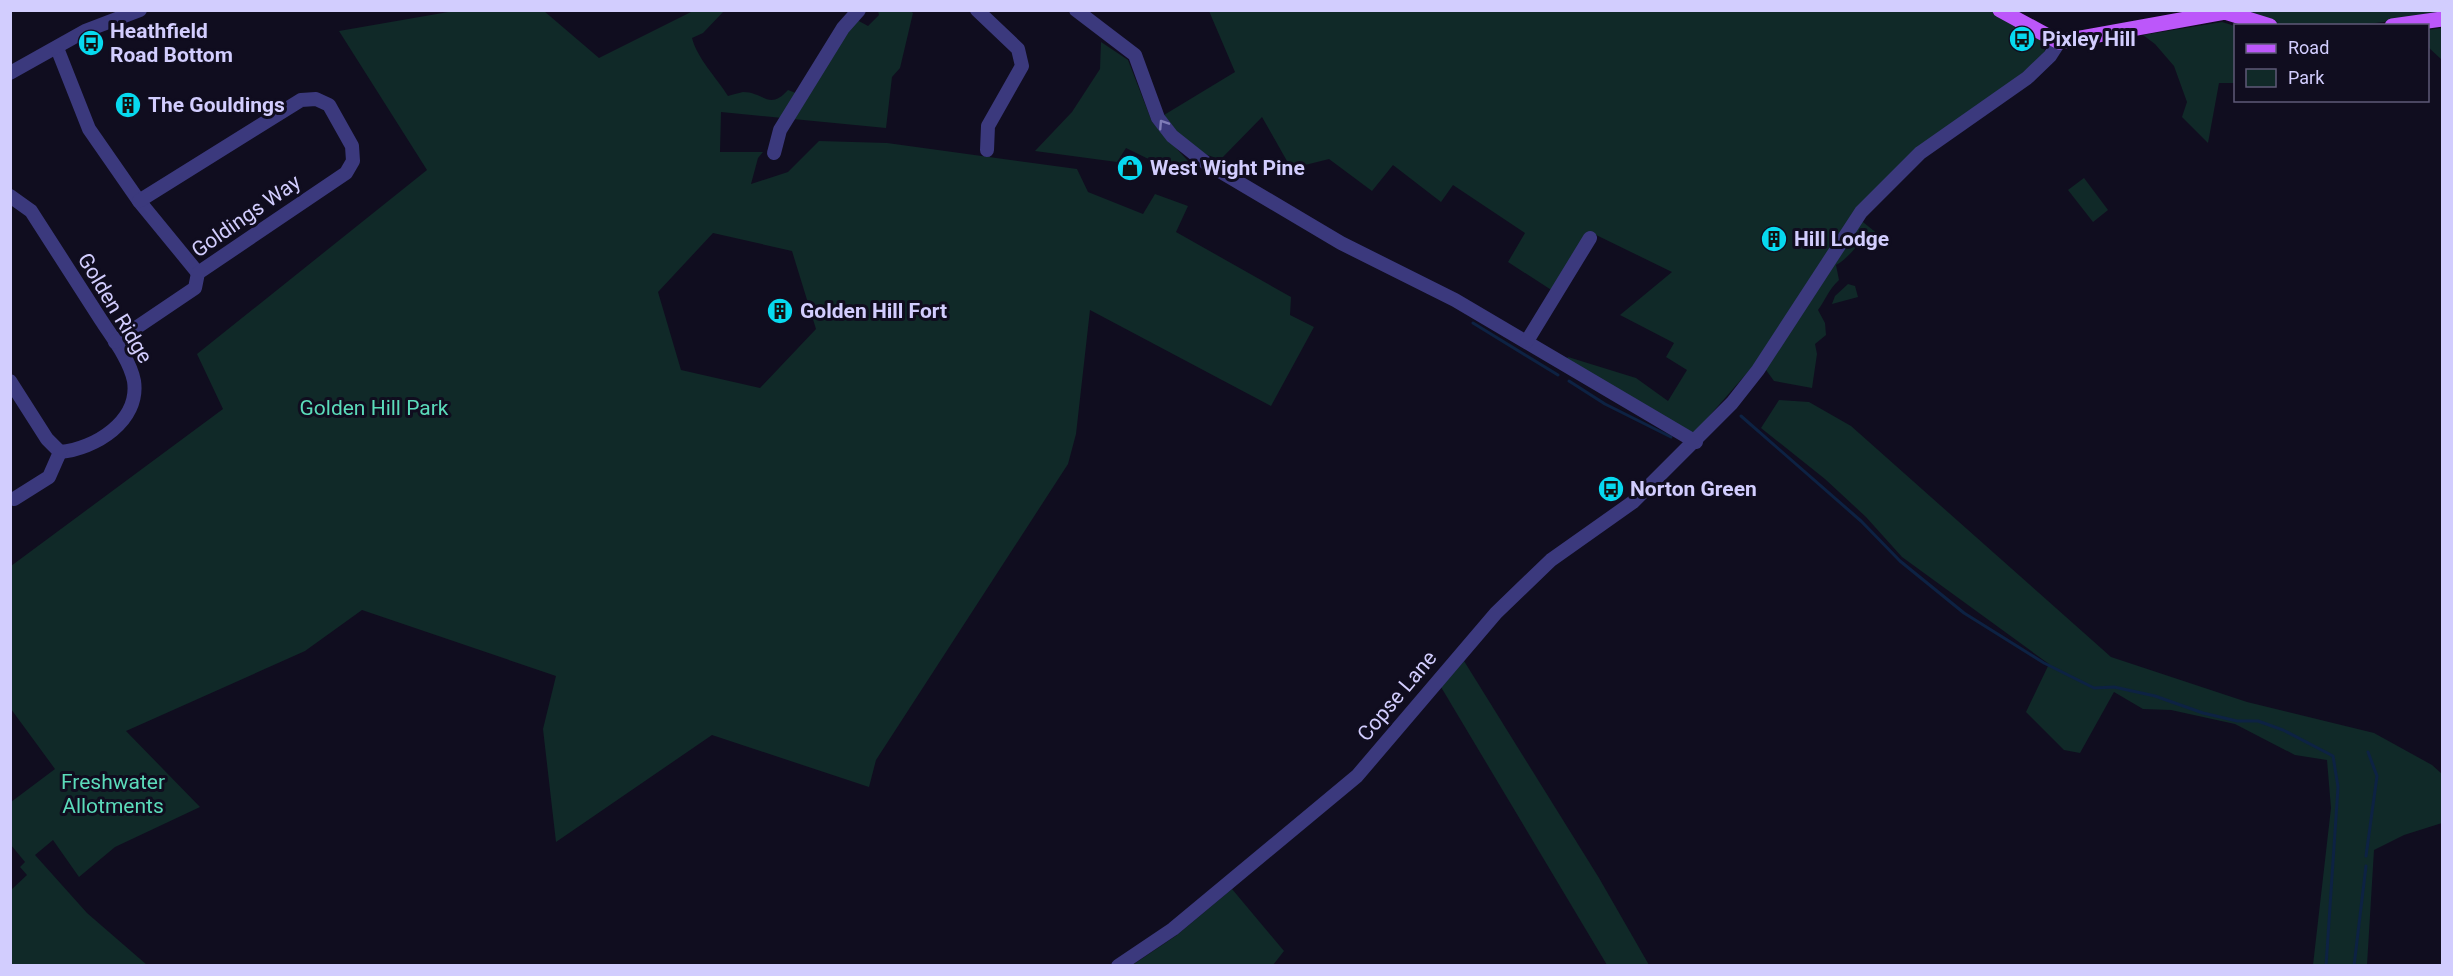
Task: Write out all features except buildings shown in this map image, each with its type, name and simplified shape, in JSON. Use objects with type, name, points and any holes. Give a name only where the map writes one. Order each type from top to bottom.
[{"type":"main road","points":[[2000,10],[2059,42],[2225,12],[2264,24]]},
{"type":"main road","points":[[2409,24],[2442,20]]},
{"type":"street","points":[[10,73],[85,31],[140,10]]},
{"type":"street","points":[[774,153],[780,130],[843,28],[859,10]]},
{"type":"street","points":[[977,10],[1018,49],[1022,66],[987,126],[987,150]]},
{"type":"street","points":[[1076,10],[1135,55],[1158,118],[1172,136],[1206,163],[1341,243],[1455,300],[1696,442],[1732,403],[1758,369],[1861,212],[1920,153],[2027,78],[2050,56],[2059,42]]},
{"type":"street","points":[[57,48],[89,129],[139,201],[198,273]]},
{"type":"street","name":"Goldings Way","points":[[115,342],[195,288],[198,273],[346,173],[353,161],[352,146],[330,105],[316,99],[301,100],[139,201]]},
{"type":"street","name":"Golden Ridge","points":[[10,196],[31,211],[115,342],[134,379],[134,400],[131,410],[115,429],[78,450],[60,452]]},
{"type":"street","points":[[1527,341],[1590,238]]},
{"type":"street","points":[[10,381],[47,439],[60,452],[49,477],[14,499]]},
{"type":"street","name":"Copse Lane","points":[[1118,966],[1173,929],[1357,776],[1496,613],[1551,560],[1633,502],[1696,442]]},
{"type":"green space","points":[[1990,10],[2044,41],[2045,54],[1853,214],[1879,235],[1864,241],[1836,265],[1839,280],[1818,310],[1825,323],[1826,335],[1815,344],[1817,354],[1812,388],[1774,381],[1766,370],[1754,365],[1690,438],[1564,364],[1568,357],[1636,378],[1668,401],[1687,370],[1666,357],[1674,343],[1620,315],[1672,272],[1590,232],[1556,293],[1508,262],[1525,233],[1453,185],[1441,202],[1393,165],[1372,191],[1329,159],[1301,166],[1287,161],[1262,117],[1221,159],[1212,157],[1188,143],[1164,115],[1235,72],[1209,11]]},
{"type":"green space","points":[[2442,10],[2442,15],[2367,24],[2280,24],[2239,11]]},
{"type":"green space","points":[[454,11],[544,11],[599,58],[693,11],[724,11],[703,33],[692,38],[698,53],[728,96],[743,92],[771,100],[788,90],[806,97],[826,62],[857,20],[868,26],[879,15],[878,11],[910,11],[913,13],[900,68],[892,77],[886,128],[721,112],[720,152],[763,152],[758,158],[751,184],[788,172],[819,141],[887,143],[1077,169],[1088,192],[1143,214],[1155,194],[1188,206],[1176,232],[1291,297],[1290,315],[1314,327],[1271,406],[1090,310],[1076,434],[1068,464],[876,760],[869,787],[712,735],[556,842],[543,729],[556,676],[362,610],[305,651],[126,731],[200,807],[115,847],[79,877],[53,840],[35,855],[87,913],[147,965],[11,965],[11,890],[27,875],[20,867],[25,862],[11,845],[11,802],[55,769],[11,709],[11,566],[223,409],[197,354],[427,170],[339,31]],"holes":[[[713,233],[792,251],[816,329],[760,388],[681,370],[658,292]]]},
{"type":"green space","points":[[2222,22],[2234,26],[2234,83],[2219,83],[2208,143],[2182,117],[2187,102],[2174,66],[2155,44],[2143,35]]},
{"type":"green space","points":[[2442,28],[2442,60],[2429,48],[2429,30]]},
{"type":"green space","points":[[1101,42],[1128,60],[1152,122],[1188,161],[1179,174],[1126,148],[1117,162],[1035,151],[1072,112],[1100,69]]},
{"type":"green space","points":[[2084,178],[2108,210],[2093,222],[2068,190]]},
{"type":"green space","points":[[1848,284],[1855,286],[1858,297],[1832,304],[1835,296]]},
{"type":"green space","points":[[1779,400],[1809,402],[1851,426],[2111,657],[2247,702],[2374,733],[2432,765],[2442,774],[2442,823],[2404,835],[2374,850],[2367,965],[2313,965],[2331,808],[2327,760],[2295,755],[2235,724],[2171,710],[2143,709],[2114,692],[2080,753],[2064,750],[2026,712],[2049,664],[1902,557],[1866,517],[1825,479],[1761,428]]},
{"type":"green space","points":[[1464,661],[1599,878],[1649,965],[1607,965],[1441,687]]},
{"type":"green space","points":[[1232,889],[1284,951],[1273,965],[1131,966],[1177,935]]},
{"type":"waterway","points":[[1473,323],[1558,375]]},
{"type":"waterway","points":[[1569,381],[1605,404],[1671,437]]},
{"type":"waterway","points":[[1741,416],[1861,521],[1900,561],[1964,613],[2044,663],[2094,688],[2114,687],[2155,696],[2203,713],[2237,721],[2258,721],[2283,730],[2333,756],[2338,787],[2326,966]]},
{"type":"waterway","points":[[2366,856],[2377,776],[2368,752]]},
{"type":"waterway","points":[[2354,966],[2366,866]]},
{"type":"place","name":"Pixley Hill","points":[[2022,39]]},
{"type":"place","name":"Heathfield Road Bottom","points":[[91,43]]},
{"type":"place","name":"The Gouldings","points":[[128,105]]},
{"type":"place","name":"West Wight Pine","points":[[1130,168]]},
{"type":"place","name":"Hill Lodge","points":[[1774,239]]},
{"type":"place","name":"Golden Hill Fort","points":[[780,311]]},
{"type":"place","name":"Norton Green","points":[[1611,489]]},
{"type":"park label","name":"Golden Hill Park","points":[[374,408]]},
{"type":"park label","name":"Freshwater Allotments","points":[[113,794]]}]
